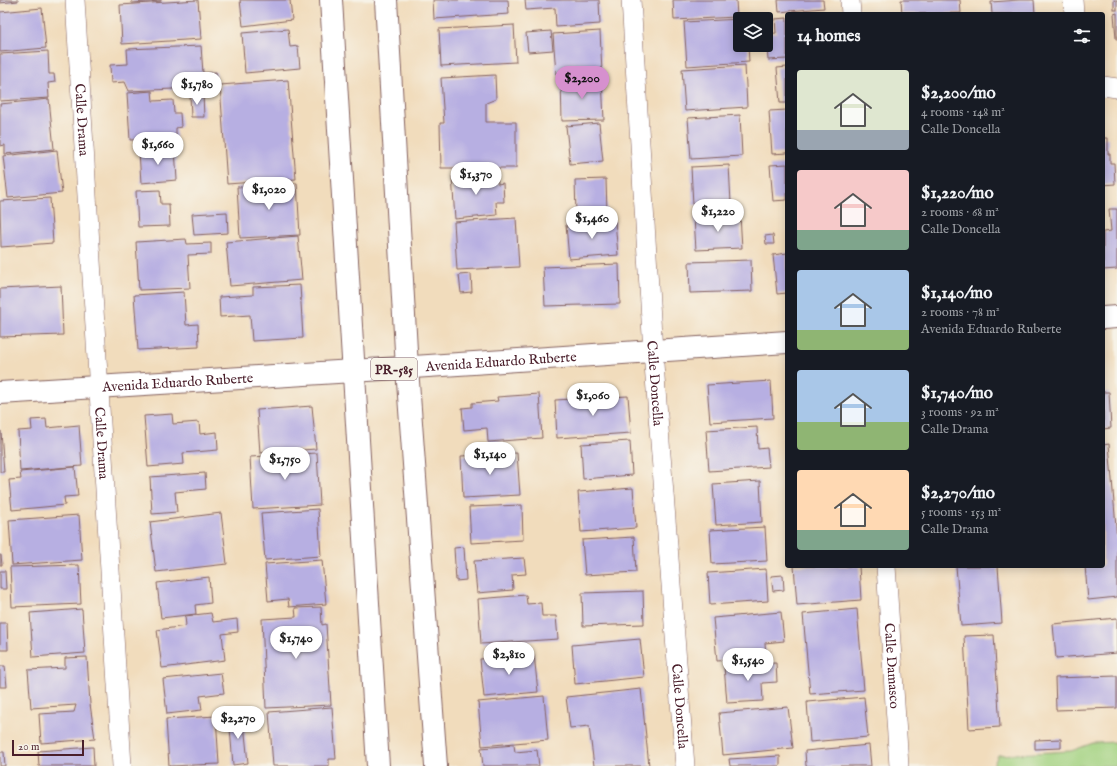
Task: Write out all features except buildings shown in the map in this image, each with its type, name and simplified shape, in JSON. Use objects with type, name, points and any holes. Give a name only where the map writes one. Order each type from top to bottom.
[{"type":"main road","points":[[330,0],[378,766]]},
{"type":"main road","points":[[386,0],[407,368],[436,766]]},
{"type":"main road","points":[[1105,318],[1117,317]]},
{"type":"main road","name":"Avenida Eduardo Ruberte","points":[[0,393],[353,372],[785,342]]},
{"type":"street","name":"Calle Drama","points":[[75,0],[122,766]]},
{"type":"street","name":"Calle Doncella","points":[[631,0],[653,351],[685,766]]},
{"type":"street","points":[[850,0],[851,12]]},
{"type":"street","points":[[1073,0],[1074,12]]},
{"type":"street","points":[[1105,86],[1117,88]]},
{"type":"street","name":"Calle Damasco","points":[[886,568],[899,766]]},
{"type":"green space","points":[[1117,742],[1117,766],[993,766],[998,755],[1071,751],[1093,743]]}]
